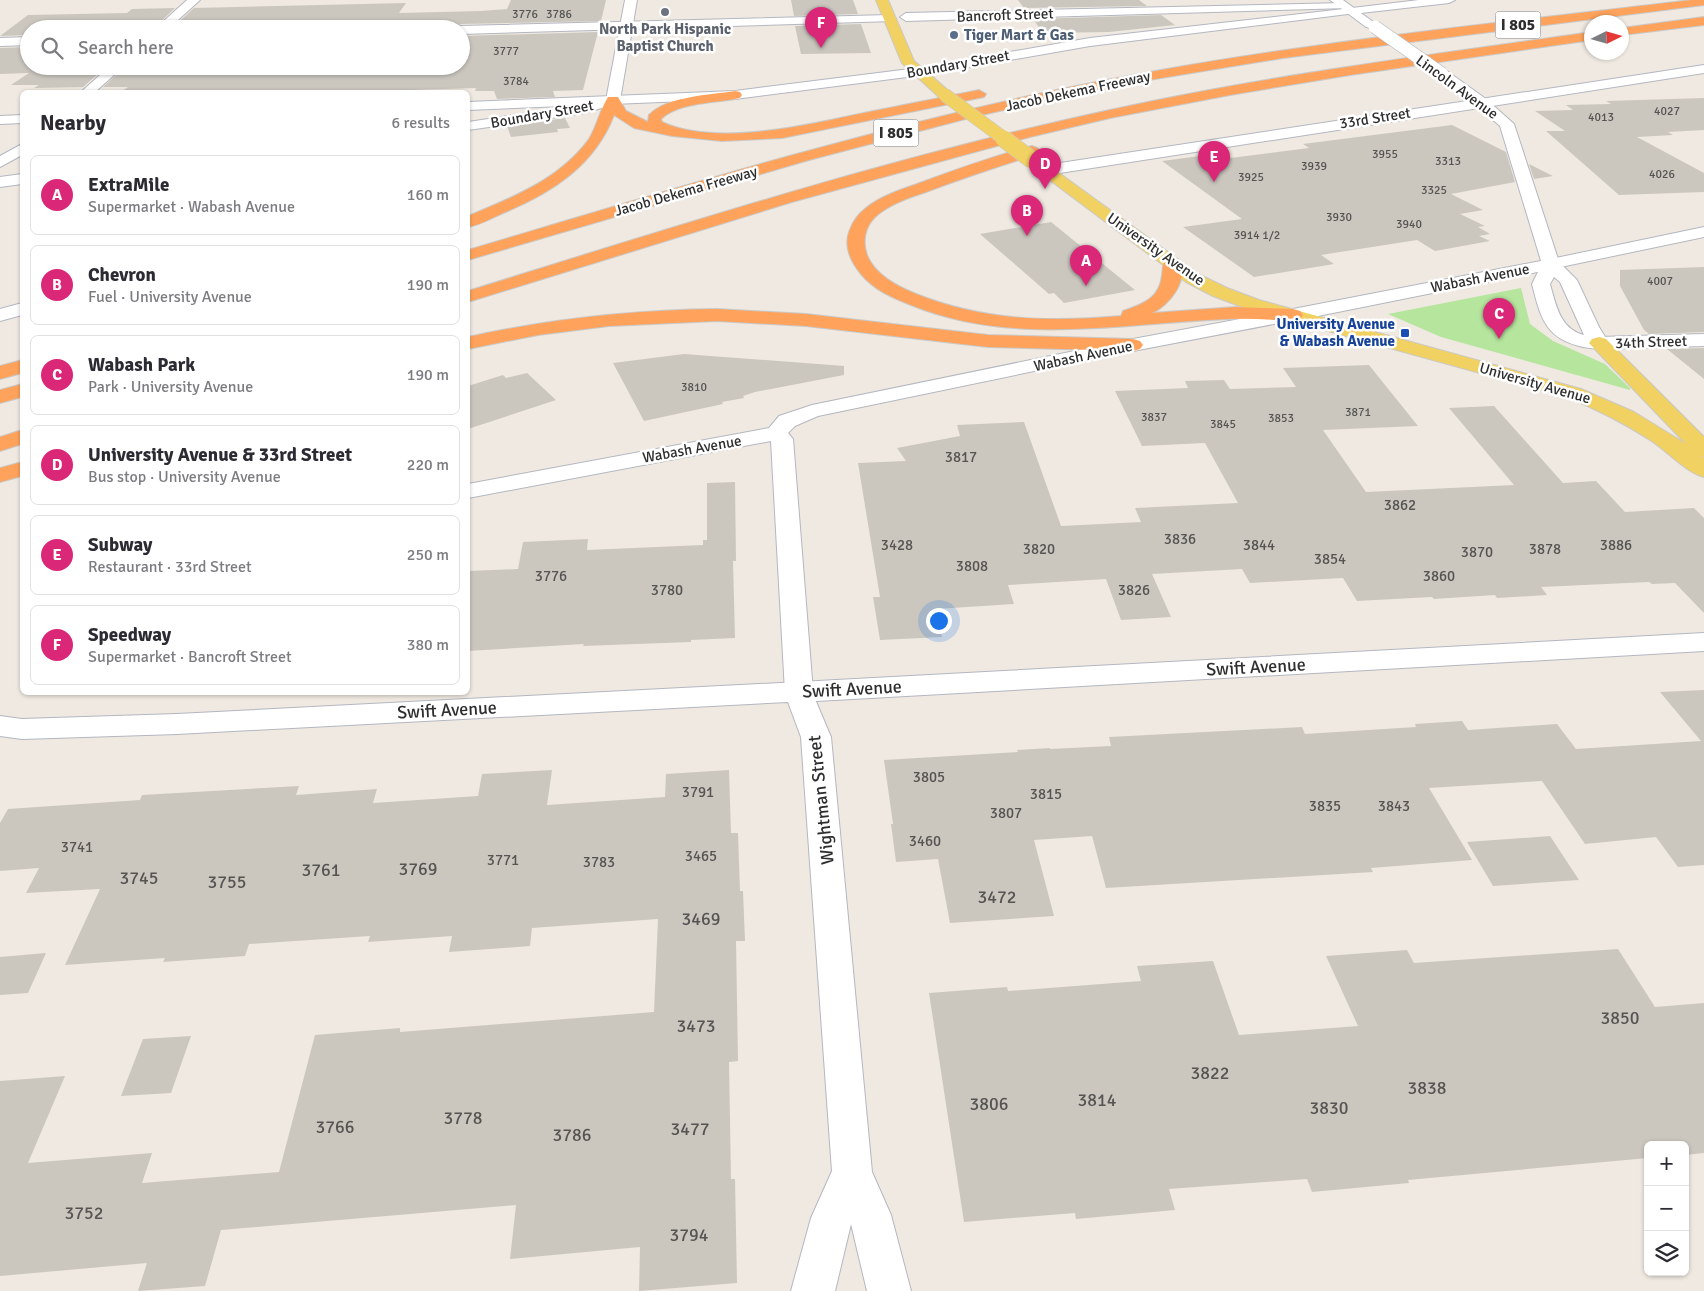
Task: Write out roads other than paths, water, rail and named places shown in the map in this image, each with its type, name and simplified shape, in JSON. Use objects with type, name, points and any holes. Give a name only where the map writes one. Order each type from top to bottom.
[{"type":"highway","name":"Jacob Dekema Freeway","points":[[470,254],[733,177],[929,124],[1141,78],[1333,48],[1704,2]]},
{"type":"highway","points":[[1629,31],[1704,21]]},
{"type":"highway","name":"Jacob Dekema Freeway","points":[[470,296],[665,234],[895,167],[1109,114],[1211,93],[1301,78],[1584,37]]},
{"type":"highway","points":[[1048,82],[1153,65],[1333,48]]},
{"type":"highway","points":[[1100,131],[1301,78]]},
{"type":"highway","points":[[613,100],[621,114],[639,125],[672,132],[722,137],[782,134],[993,92]]},
{"type":"highway","points":[[672,132],[656,124],[654,118],[657,113],[671,107],[735,94]]},
{"type":"highway","points":[[470,221],[514,203],[548,184],[569,169],[584,155],[597,137],[613,100]]},
{"type":"highway","points":[[1046,147],[940,180],[894,198],[871,211],[859,226],[855,241],[858,258],[871,275],[889,288],[915,302],[944,312],[977,320],[1038,326],[1107,323],[1227,313],[1293,315]]},
{"type":"highway","points":[[1107,323],[1146,309],[1164,299],[1171,285],[1172,263]]},
{"type":"highway","points":[[470,343],[518,333],[610,320],[709,315],[780,318],[991,341],[1133,345]]},
{"type":"highway","points":[[0,373],[20,367]]},
{"type":"highway","points":[[0,397],[20,391]]},
{"type":"highway","points":[[0,444],[20,438]]},
{"type":"highway","points":[[0,475],[20,470]]},
{"type":"main road","name":"University Avenue","points":[[882,0],[908,63],[918,72],[945,95],[1192,278],[1220,292],[1293,315],[1582,396],[1604,405],[1658,434],[1704,462]]},
{"type":"main road","points":[[898,5],[908,22]]},
{"type":"main road","points":[[918,72],[925,63],[926,57]]},
{"type":"main road","points":[[1599,343],[1704,462]]},
{"type":"street","points":[[171,20],[194,0]]},
{"type":"street","points":[[470,106],[613,100],[631,0]]},
{"type":"street","name":"Boundary Street","points":[[470,126],[585,109],[613,100],[735,94],[918,72],[1042,49],[1277,21],[1344,6],[1449,0]]},
{"type":"street","name":"Bancroft Street","points":[[908,22],[1236,8],[1344,6]]},
{"type":"street","name":"Lincoln Avenue","points":[[1344,6],[1459,86],[1507,124],[1551,264],[1568,280],[1589,327],[1599,343]]},
{"type":"street","points":[[1236,8],[1277,21]]},
{"type":"street","points":[[470,30],[890,19]]},
{"type":"street","points":[[0,42],[20,41]]},
{"type":"street","points":[[926,57],[1042,49]]},
{"type":"street","name":"33rd Street","points":[[1047,170],[1704,69]]},
{"type":"street","points":[[90,90],[108,75]]},
{"type":"street","points":[[0,120],[20,119]]},
{"type":"street","points":[[0,162],[20,150]]},
{"type":"street","points":[[0,182],[20,180]]},
{"type":"street","name":"Wabash Avenue","points":[[470,491],[776,433],[787,421],[812,411],[1133,345],[1551,264],[1704,232]]},
{"type":"street","points":[[1551,264],[1541,284],[1555,325],[1562,334],[1572,339],[1599,343]]},
{"type":"street","points":[[0,315],[20,310]]},
{"type":"street","name":"34th Street","points":[[1599,343],[1704,340]]},
{"type":"street","name":"Wightman Street","points":[[776,433],[783,442],[799,692],[816,737],[852,1172],[870,1215],[889,1291]]},
{"type":"street","name":"Swift Avenue","points":[[7,730],[177,724],[799,692],[1704,642]]},
{"type":"street","name":"Wightman Street","points":[[813,1291],[832,1218],[852,1172]]},
{"type":"place","name":"North Park Hispanic Baptist Church","points":[[665,12]]},
{"type":"place","name":"Tiger Mart & Gas","points":[[954,35]]},
{"type":"place","name":"Speedway","points":[[821,48]]},
{"type":"place","name":"Subway","points":[[1214,182]]},
{"type":"place","name":"University Avenue & 33rd Street","points":[[1045,189]]},
{"type":"place","name":"Chevron","points":[[1027,236]]},
{"type":"place","name":"ExtraMile","points":[[1086,286]]},
{"type":"place","name":"University Avenue & Wabash Avenue","points":[[1405,333]]},
{"type":"place","name":"Wabash Park","points":[[1499,339]]}]
